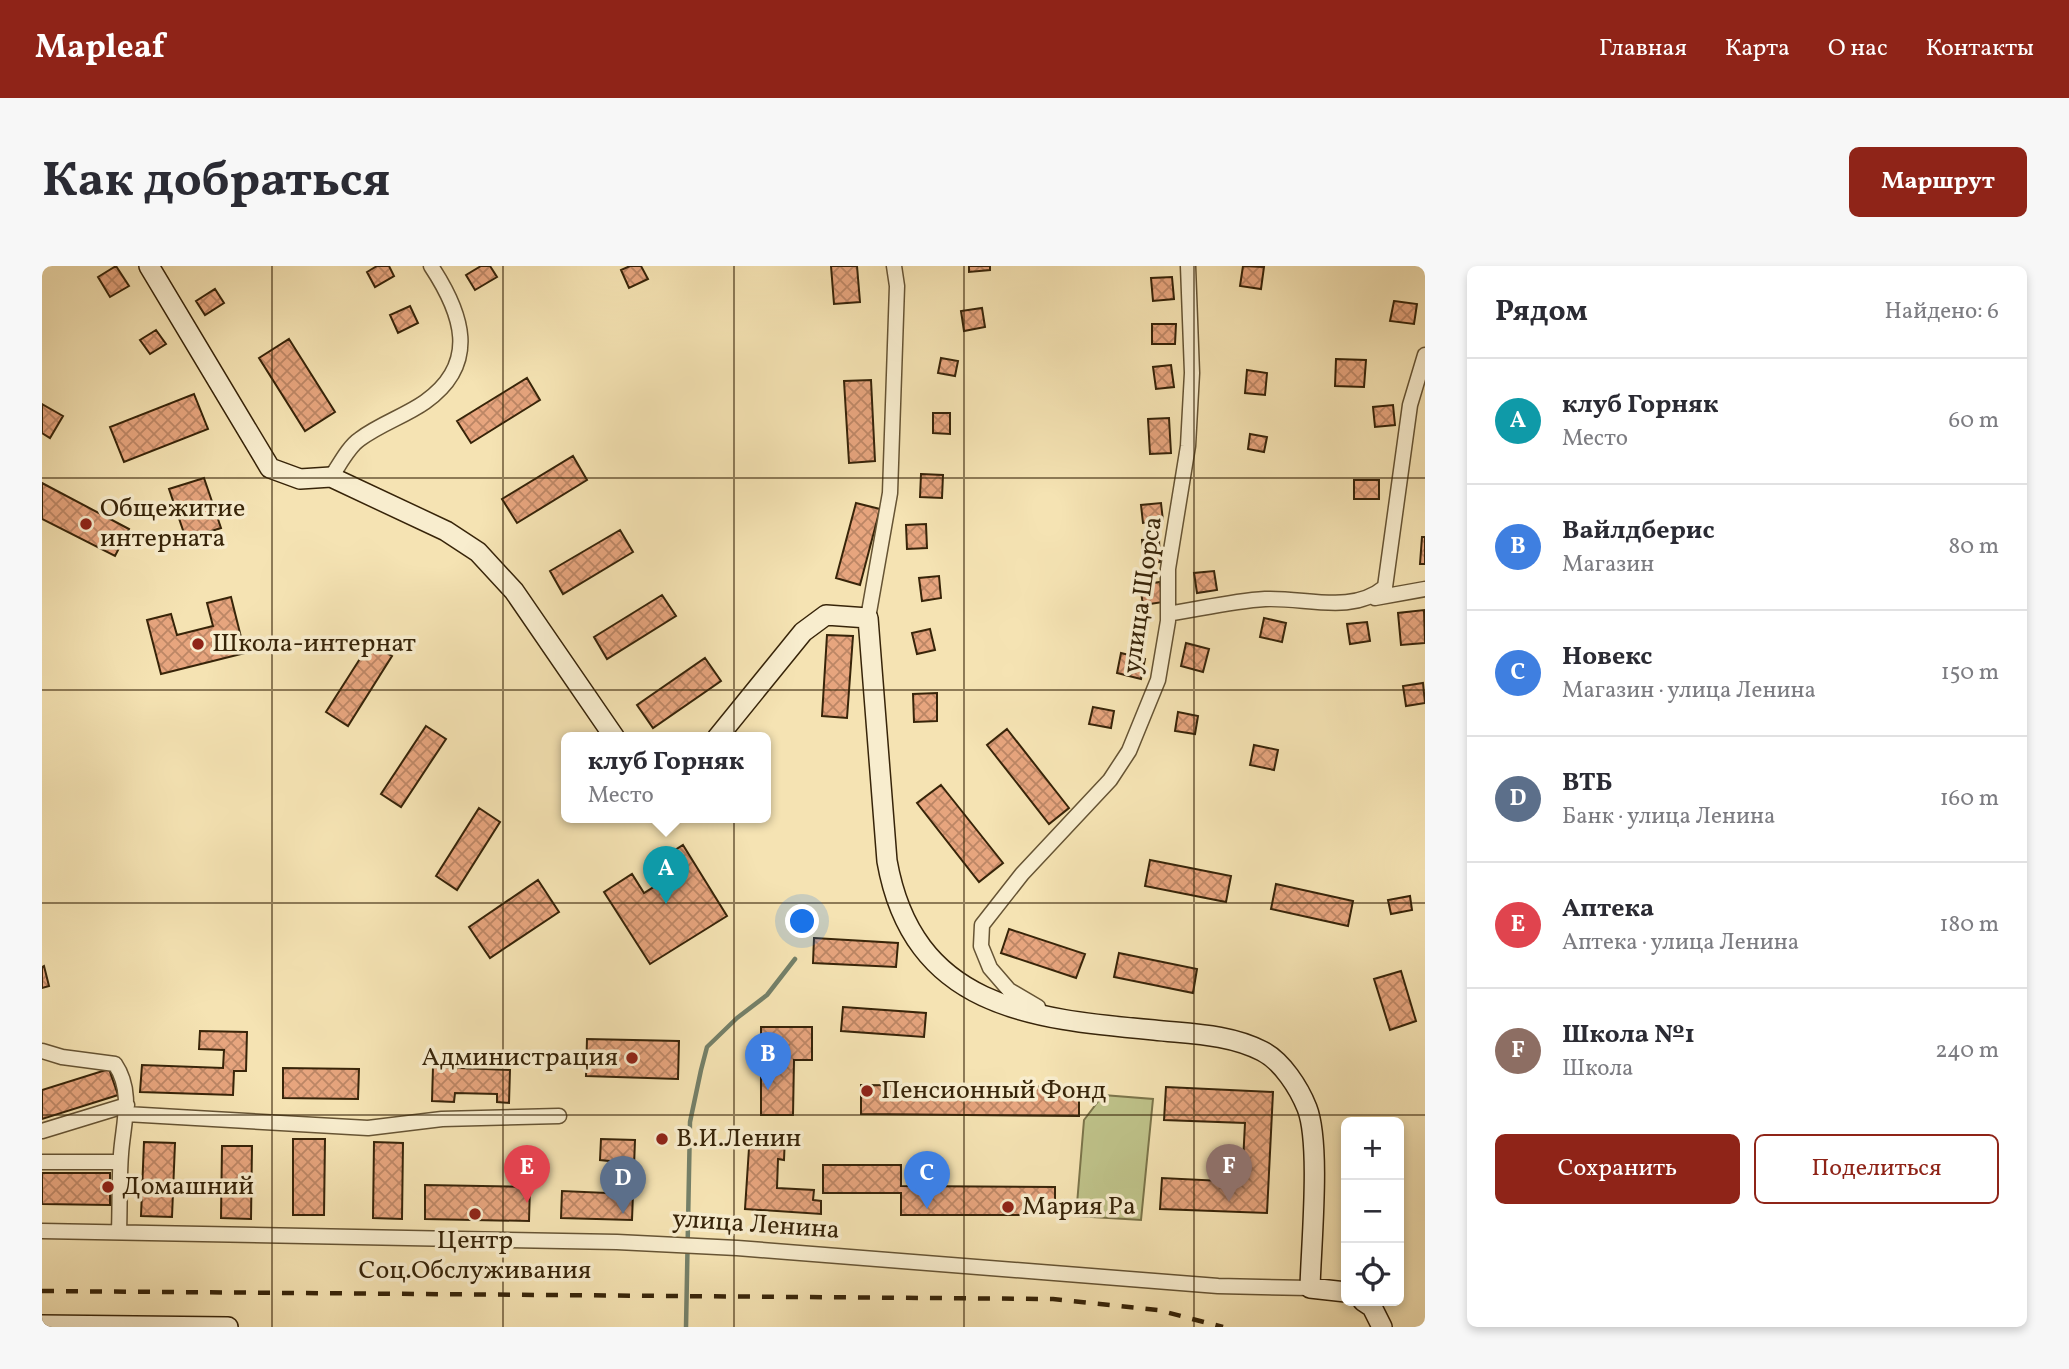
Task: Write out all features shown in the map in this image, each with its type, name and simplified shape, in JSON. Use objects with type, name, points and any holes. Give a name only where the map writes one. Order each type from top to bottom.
[{"type":"street","points":[[149,266],[270,468],[300,479],[331,477],[446,531],[478,552],[514,591],[611,732]]},
{"type":"street","points":[[331,477],[358,440],[427,401],[456,371],[462,331],[451,296],[431,266]]},
{"type":"street","points":[[894,266],[897,286],[890,493],[868,618],[887,861],[892,892],[931,960],[983,998],[1042,1017],[1235,1039],[1265,1052],[1289,1076],[1299,1091],[1312,1124],[1310,1288]]},
{"type":"street","name":"улица Щорса","points":[[1085,1024],[1026,1003],[1009,990],[990,968],[981,946],[982,925],[1015,882],[1110,780],[1129,751],[1158,680],[1168,614],[1168,569],[1189,433],[1192,373],[1188,266]]},
{"type":"street","points":[[1371,598],[1385,587],[1410,405],[1425,355]]},
{"type":"street","points":[[1168,614],[1267,599],[1350,603],[1425,589]]},
{"type":"street","points":[[722,732],[803,632],[826,615],[868,618]]},
{"type":"street","points":[[42,1051],[115,1064],[123,1075],[126,1109],[120,1161],[119,1231]]},
{"type":"street","points":[[42,1131],[126,1109],[368,1128],[442,1119],[559,1115]]},
{"type":"street","points":[[42,1162],[120,1161]]},
{"type":"street","name":"улица Ленина","points":[[42,1231],[617,1242],[737,1248],[1218,1286],[1341,1291]]},
{"type":"street","points":[[1370,1306],[1382,1327]]},
{"type":"street","points":[[42,1325],[228,1327]]},
{"type":"green space","points":[[1103,1095],[1153,1099],[1141,1220],[1076,1216],[1084,1120]]},
{"type":"building","points":[[116,266],[129,286],[110,297],[98,277]]},
{"type":"building","points":[[377,266],[389,266],[394,276],[375,287],[367,272]]},
{"type":"building","points":[[481,266],[490,266],[497,277],[475,290],[466,275]]},
{"type":"building","points":[[630,266],[641,266],[648,279],[629,288],[621,270]]},
{"type":"building","points":[[831,266],[857,266],[860,302],[834,304]]},
{"type":"building","points":[[969,266],[990,266],[990,270],[969,272]]},
{"type":"building","points":[[1243,266],[1264,267],[1261,289],[1240,286]]},
{"type":"building","points":[[1172,277],[1174,299],[1153,301],[1151,278]]},
{"type":"building","points":[[215,289],[224,303],[205,315],[196,301]]},
{"type":"building","points":[[1394,301],[1417,304],[1414,324],[1390,321]]},
{"type":"building","points":[[410,306],[418,323],[398,333],[390,315]]},
{"type":"building","points":[[982,308],[985,327],[964,331],[961,311]]},
{"type":"building","points":[[1152,324],[1176,324],[1175,344],[1152,344]]},
{"type":"building","points":[[156,330],[166,344],[150,354],[140,340]]},
{"type":"building","points":[[289,339],[335,412],[305,431],[259,358]]},
{"type":"building","points":[[941,358],[958,361],[955,376],[938,373]]},
{"type":"building","points":[[1336,359],[1366,360],[1364,387],[1335,386]]},
{"type":"building","points":[[1171,365],[1174,387],[1156,389],[1153,367]]},
{"type":"building","points":[[1247,370],[1267,373],[1265,395],[1245,393]]},
{"type":"building","points":[[527,378],[540,400],[471,443],[457,421]]},
{"type":"building","points":[[871,380],[875,461],[849,463],[844,381]]},
{"type":"building","points":[[194,394],[208,429],[124,462],[110,427]]},
{"type":"building","points":[[42,404],[63,416],[50,438],[42,433]]},
{"type":"building","points":[[1393,405],[1395,425],[1375,427],[1373,407]]},
{"type":"building","points":[[933,413],[950,413],[950,434],[933,433]]},
{"type":"building","points":[[1169,418],[1171,453],[1150,454],[1148,419]]},
{"type":"building","points":[[1250,434],[1267,437],[1264,452],[1248,449]]},
{"type":"building","points":[[573,456],[587,480],[517,523],[502,499]]},
{"type":"building","points":[[921,474],[943,475],[942,498],[920,497]]},
{"type":"building","points":[[204,478],[221,528],[186,539],[169,489]]},
{"type":"building","points":[[1354,480],[1379,480],[1379,499],[1354,499]]},
{"type":"building","name":"Общежитие интерната","points":[[42,483],[129,529],[115,556],[42,519]]},
{"type":"building","points":[[856,503],[880,509],[860,585],[836,578]]},
{"type":"building","points":[[1161,503],[1163,521],[1143,523],[1141,505]]},
{"type":"building","points":[[926,524],[927,548],[907,549],[906,525]]},
{"type":"building","points":[[620,530],[633,552],[563,594],[550,571]]},
{"type":"building","points":[[1422,537],[1425,537],[1425,564],[1420,564]]},
{"type":"building","points":[[1159,539],[1160,562],[1144,563],[1142,540]]},
{"type":"building","points":[[1214,571],[1217,590],[1197,593],[1194,573]]},
{"type":"building","points":[[939,576],[941,598],[922,601],[919,578]]},
{"type":"building","points":[[1160,582],[1163,602],[1143,605],[1140,585]]},
{"type":"building","points":[[662,595],[676,616],[607,659],[594,637]]},
{"type":"building","name":"Школа-интернат","points":[[231,597],[245,653],[161,674],[147,620],[171,614],[177,635],[213,626],[207,603]]},
{"type":"building","points":[[1424,610],[1425,643],[1401,645],[1398,613]]},
{"type":"building","points":[[1264,618],[1286,623],[1282,642],[1260,637]]},
{"type":"building","points":[[1367,622],[1370,641],[1350,644],[1347,624]]},
{"type":"building","points":[[930,629],[935,650],[917,654],[912,633]]},
{"type":"building","points":[[827,635],[853,636],[847,718],[822,716]]},
{"type":"building","points":[[370,643],[392,656],[348,726],[326,712]]},
{"type":"building","points":[[1186,643],[1209,649],[1203,672],[1181,666]]},
{"type":"building","points":[[1121,653],[1145,659],[1141,679],[1117,673]]},
{"type":"building","points":[[705,658],[721,681],[653,728],[637,705]]},
{"type":"building","points":[[1423,683],[1425,703],[1406,706],[1403,686]]},
{"type":"building","points":[[937,693],[937,721],[914,722],[913,694]]},
{"type":"building","points":[[1093,707],[1114,711],[1111,728],[1089,724]]},
{"type":"building","points":[[1178,712],[1198,716],[1195,734],[1175,731]]},
{"type":"building","points":[[426,726],[446,739],[401,807],[381,794]]},
{"type":"building","points":[[1007,729],[1069,808],[1049,824],[987,745]]},
{"type":"building","points":[[1254,745],[1278,750],[1274,770],[1250,765]]},
{"type":"building","points":[[941,785],[1003,863],[979,882],[917,803]]},
{"type":"building","points":[[479,808],[500,822],[457,890],[436,876]]},
{"type":"building","points":[[683,845],[727,916],[650,964],[604,892],[632,874],[644,893],[674,874],[664,857]]},
{"type":"building","points":[[1150,860],[1231,876],[1226,902],[1145,886]]},
{"type":"building","points":[[538,880],[559,912],[490,958],[469,927]]},
{"type":"building","points":[[1276,884],[1353,901],[1348,926],[1271,909]]},
{"type":"building","points":[[1410,896],[1412,910],[1391,914],[1388,900]]},
{"type":"building","points":[[1009,929],[1085,954],[1076,978],[1001,953]]},
{"type":"building","points":[[814,938],[898,943],[896,967],[813,963]]},
{"type":"building","points":[[1119,953],[1197,969],[1193,993],[1114,977]]},
{"type":"building","points":[[44,966],[49,986],[42,988],[42,967]]},
{"type":"building","points":[[1401,971],[1416,1021],[1390,1030],[1374,979]]},
{"type":"building","points":[[843,1007],[926,1013],[924,1037],[841,1031]]},
{"type":"building","points":[[761,1027],[812,1027],[812,1060],[794,1060],[793,1115],[761,1115]]},
{"type":"building","points":[[200,1031],[247,1032],[246,1071],[234,1071],[233,1095],[140,1092],[142,1065],[223,1068],[224,1050],[199,1049]]},
{"type":"building","name":"Администрация","points":[[587,1039],[679,1041],[678,1079],[586,1076]]},
{"type":"building","points":[[433,1067],[510,1070],[509,1103],[497,1102],[497,1094],[455,1093],[454,1102],[432,1101]]},
{"type":"building","points":[[283,1068],[359,1069],[358,1099],[283,1098]]},
{"type":"building","points":[[109,1069],[118,1095],[42,1119],[42,1090]]},
{"type":"building","points":[[861,1085],[1079,1087],[1079,1116],[861,1114]]},
{"type":"building","points":[[1166,1087],[1273,1092],[1267,1213],[1160,1209],[1162,1178],[1242,1182],[1245,1123],[1164,1120]]},
{"type":"building","points":[[750,1133],[785,1135],[784,1160],[778,1159],[777,1188],[814,1190],[813,1200],[821,1201],[821,1214],[745,1209]]},
{"type":"building","points":[[293,1139],[325,1139],[324,1215],[293,1215]]},
{"type":"building","points":[[601,1139],[635,1140],[632,1220],[561,1218],[562,1191],[607,1193],[609,1161],[600,1160]]},
{"type":"building","points":[[144,1142],[175,1143],[172,1217],[141,1216]]},
{"type":"building","points":[[374,1142],[403,1143],[402,1219],[373,1218]]},
{"type":"building","points":[[222,1146],[252,1146],[251,1219],[221,1218]]},
{"type":"building","points":[[823,1165],[901,1165],[901,1186],[1055,1187],[1055,1215],[901,1215],[901,1193],[823,1193]]},
{"type":"building","points":[[42,1173],[110,1173],[110,1205],[42,1204]]},
{"type":"building","points":[[425,1185],[530,1187],[529,1221],[425,1219]]},
{"type":"waterway","points":[[686,1327],[690,1122],[707,1047],[737,1018],[767,995],[795,959]]},
{"type":"railway","points":[[42,1291],[1053,1299],[1158,1310],[1223,1327]]},
{"type":"place","name":"Общежитие интерната","points":[[86,524]]},
{"type":"place","name":"Школа-интернат","points":[[198,644]]},
{"type":"place","name":"клуб Горняк","points":[[666,904]]},
{"type":"place","name":"Администрация","points":[[632,1058]]},
{"type":"place","name":"Вайлдберис","points":[[768,1090]]},
{"type":"place","name":"Пенсионный Фонд","points":[[867,1091]]},
{"type":"place","name":"В.И.Ленин","points":[[662,1139]]},
{"type":"place","name":"Домашний","points":[[108,1187]]},
{"type":"place","name":"Школа №1","points":[[1229,1202]]},
{"type":"place","name":"Аптека","points":[[527,1203]]},
{"type":"place","name":"Мария Ра","points":[[1008,1207]]},
{"type":"place","name":"Новекс","points":[[927,1209]]},
{"type":"place","name":"Центр Соц.Обслуживания","points":[[475,1214]]},
{"type":"place","name":"ВТБ","points":[[623,1214]]}]
